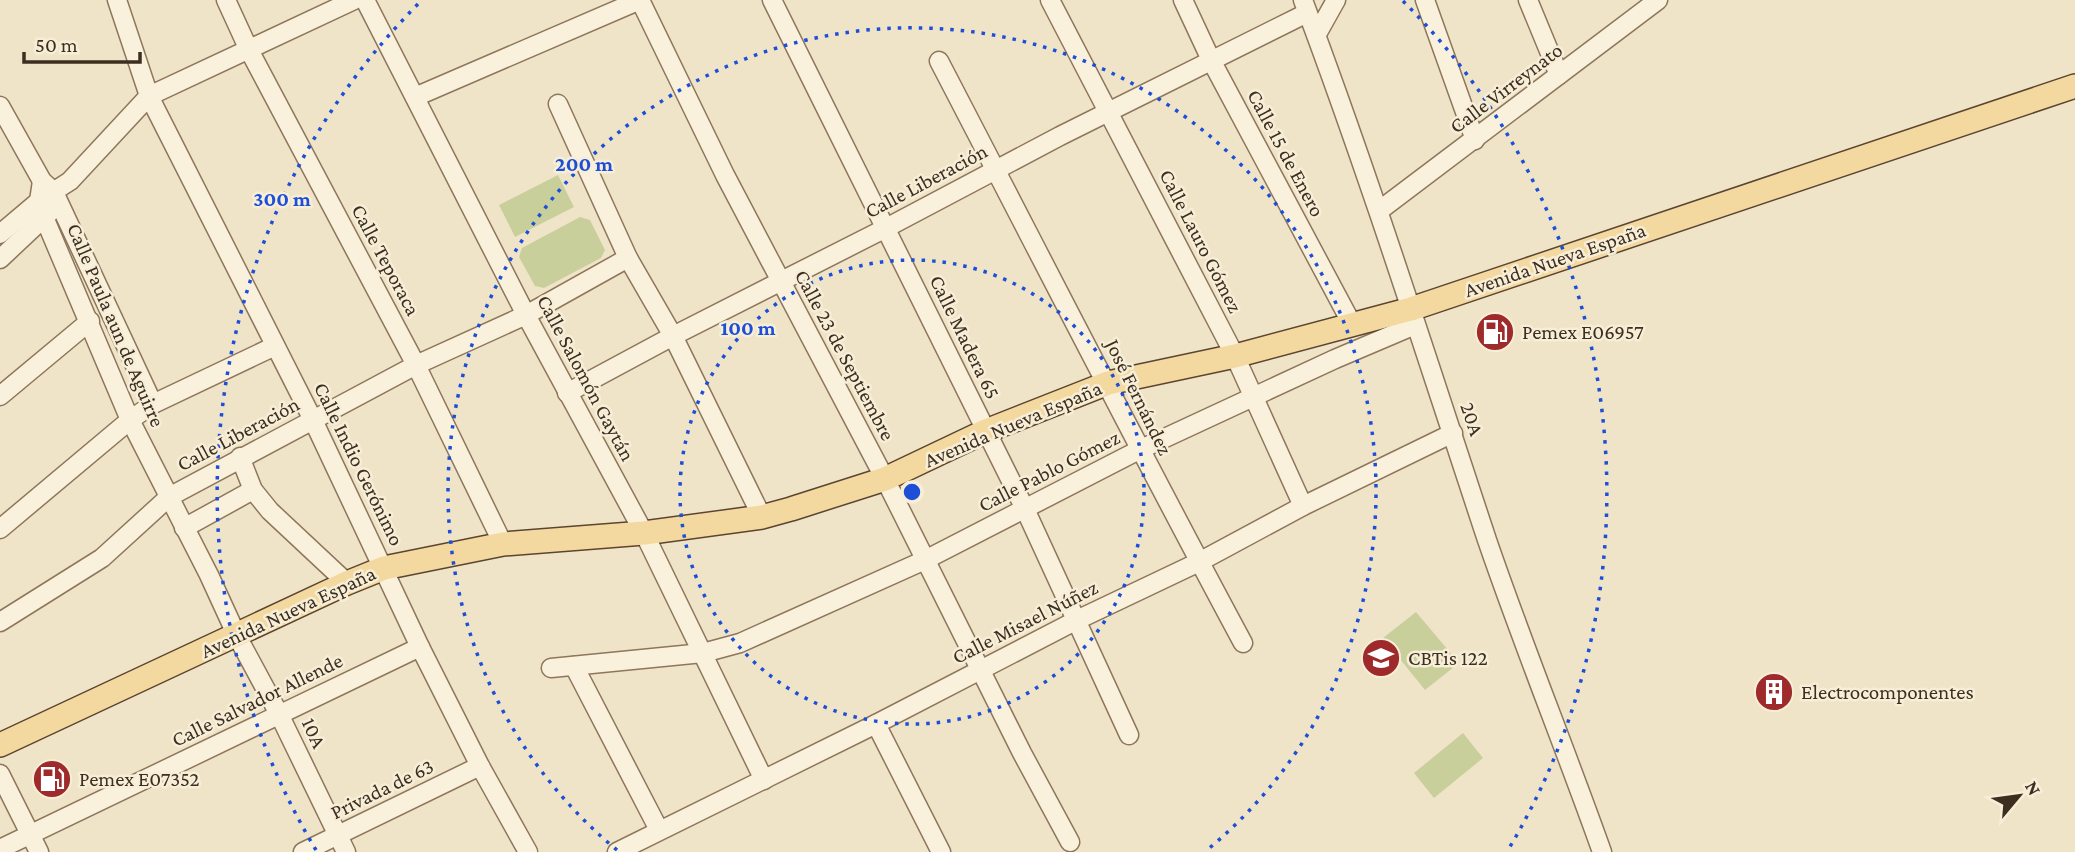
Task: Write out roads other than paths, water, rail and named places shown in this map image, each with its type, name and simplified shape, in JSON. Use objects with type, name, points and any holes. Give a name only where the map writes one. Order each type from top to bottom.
[{"type":"main road","name":"Avenida Nueva España","points":[[0,745],[384,568],[503,544],[644,533],[762,517],[885,479],[986,431],[1108,383],[1235,356],[1353,326],[1413,317],[2075,86]]},
{"type":"street","name":"Calle Indio Gerónimo","points":[[117,0],[149,96],[313,420],[420,647],[480,766],[528,852]]},
{"type":"street","name":"Calle Teporaca","points":[[226,0],[248,48],[416,365],[503,544]]},
{"type":"street","points":[[0,234],[70,181],[149,96],[354,0]]},
{"type":"street","name":"Calle Salomón Gaytán","points":[[365,0],[526,315],[644,533],[764,780]]},
{"type":"street","points":[[415,97],[640,0]]},
{"type":"street","name":"Calle 23 de Septiembre","points":[[640,0],[780,281],[885,479],[979,669],[1070,842]]},
{"type":"street","name":"Calle Madera 65","points":[[772,0],[1025,509],[1129,735]]},
{"type":"street","name":"Calle Lauro Gómez","points":[[1050,0],[1235,356],[1303,506]]},
{"type":"street","name":"Calle 15 de Enero","points":[[1183,0],[1211,60],[1353,326]]},
{"type":"street","points":[[1317,34],[1336,0]]},
{"type":"street","points":[[1425,0],[1475,140]]},
{"type":"street","points":[[1528,0],[1559,75]]},
{"type":"street","name":"Calle Virreynato","points":[[1380,210],[1475,140],[1648,4]]},
{"type":"street","name":"Calle Liberación","points":[[567,393],[673,335],[1211,60],[1305,6]]},
{"type":"street","name":"20A","points":[[1305,6],[1380,210],[1488,541],[1602,852]]},
{"type":"street","name":"José Fernández","points":[[939,61],[1108,383],[1139,450],[1243,643]]},
{"type":"street","points":[[558,104],[628,258],[673,335],[762,517]]},
{"type":"street","name":"Calle Paula aun de Aguirre","points":[[0,106],[153,404]]},
{"type":"street","points":[[0,259],[48,199]]},
{"type":"street","name":"Calle Paula aun de Aguirre","points":[[48,199],[90,321],[130,420],[237,636]]},
{"type":"street","name":"Calle Liberación","points":[[0,622],[102,558],[169,497],[416,365],[526,315],[628,258]]},
{"type":"street","name":"Calle Pablo Gómez","points":[[703,653],[740,643],[925,560],[1139,450],[1335,359],[1413,317]]},
{"type":"street","points":[[0,396],[90,321]]},
{"type":"street","points":[[0,529],[130,420],[153,404],[275,345]]},
{"type":"street","name":"Calle Misael Núñez","points":[[617,852],[1453,433]]},
{"type":"street","points":[[240,457],[253,490],[270,512],[347,583]]},
{"type":"street","points":[[184,528],[253,490]]},
{"type":"street","name":"10A","points":[[237,636],[279,714],[341,844]]},
{"type":"street","name":"Calle Salvador Allende","points":[[0,849],[34,844],[279,714],[420,647]]},
{"type":"street","points":[[551,668],[703,653]]},
{"type":"street","points":[[573,666],[660,830]]},
{"type":"street","points":[[876,724],[941,852]]},
{"type":"street","name":"Privada de 63","points":[[303,852],[341,844],[480,766]]},
{"type":"street","points":[[0,774],[34,844]]},
{"type":"place","name":"Pemex E06957","points":[[1495,332]]},
{"type":"place","name":"CBTis 122","points":[[1381,658]]},
{"type":"place","name":"Electrocomponentes","points":[[1774,692]]},
{"type":"place","name":"Pemex E07352","points":[[52,779]]}]
